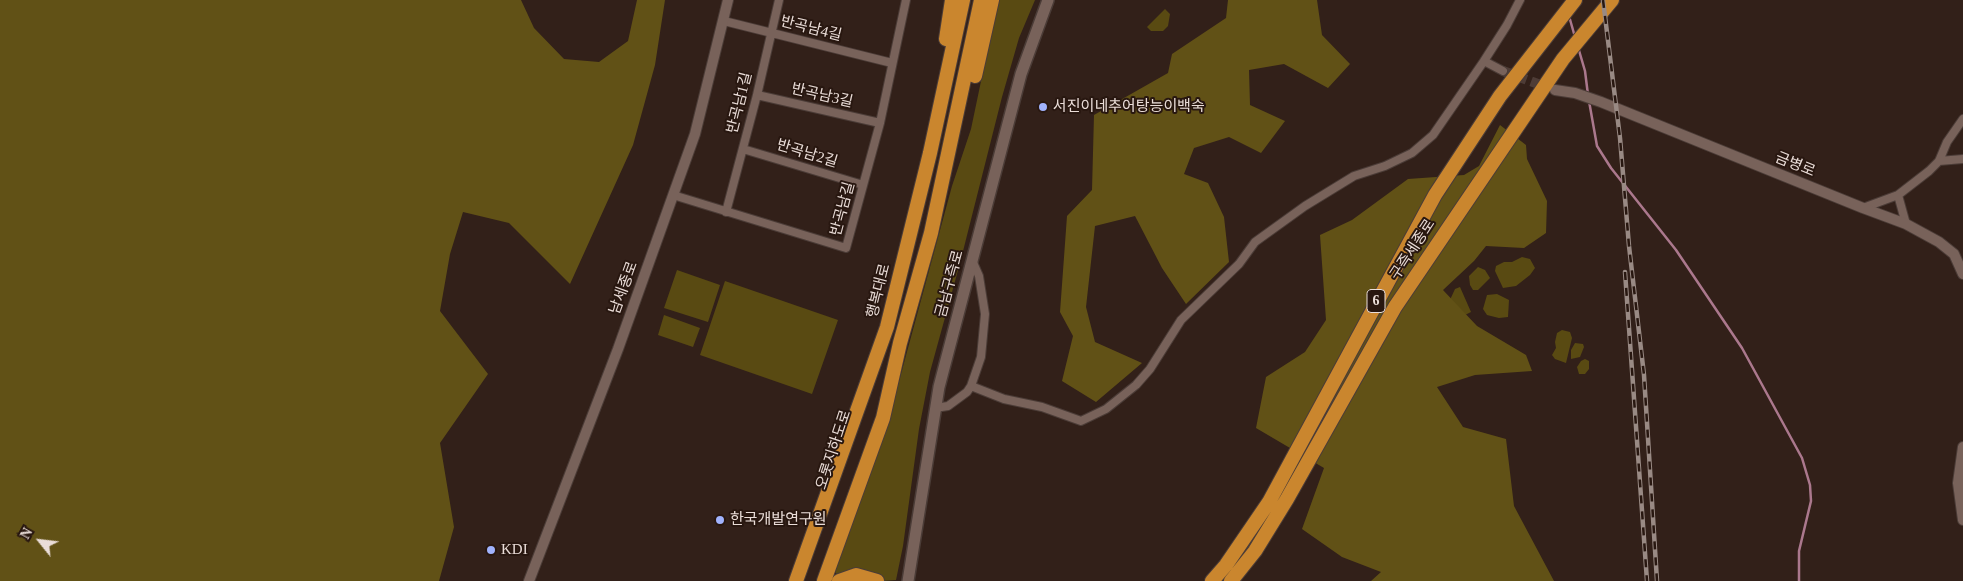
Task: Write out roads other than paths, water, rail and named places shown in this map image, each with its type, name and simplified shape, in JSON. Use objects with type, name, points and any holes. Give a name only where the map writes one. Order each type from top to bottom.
[{"type":"highway","points":[[930,153],[938,84],[952,0]]},
{"type":"highway","name":"행복대로","points":[[796,581],[887,327],[930,153],[963,0]]},
{"type":"highway","points":[[824,581],[883,418],[900,343],[931,234],[949,157],[981,0]]},
{"type":"highway","points":[[949,157],[967,110],[992,0]]},
{"type":"highway","name":"구즉세종로","points":[[1212,581],[1226,565],[1269,502],[1435,195],[1468,142],[1574,0]]},
{"type":"highway","name":"구즉세종로","points":[[1231,581],[1255,551],[1287,499],[1395,307],[1563,59],[1612,0]]},
{"type":"highway","name":"오롯지하도로","points":[[806,581],[855,440],[887,327]]},
{"type":"highway","name":"오롯지하도로","points":[[817,581],[900,343]]},
{"type":"highway","points":[[839,581],[856,575],[877,581]]},
{"type":"main road","name":"금남구즉로","points":[[908,581],[935,408],[1021,74],[1048,0]]},
{"type":"street","name":"남세종로","points":[[530,581],[695,134],[728,0]]},
{"type":"street","name":"반곡남1길","points":[[726,212],[757,95],[778,0]]},
{"type":"street","name":"반곡남길","points":[[673,195],[846,248],[880,123],[906,0]]},
{"type":"street","points":[[971,386],[1004,399],[1042,407],[1081,420],[1106,409],[1136,385],[1150,368],[1181,320],[1239,264],[1255,242],[1305,206],[1354,176],[1385,166],[1412,153],[1432,135],[1484,61],[1507,25],[1520,0]]},
{"type":"street","name":"반곡남4길","points":[[724,21],[892,63]]},
{"type":"street","points":[[1484,61],[1503,71]]},
{"type":"street","name":"금병로","points":[[1555,90],[1575,93],[1601,102],[1906,224],[1939,242],[1954,254],[1963,274]]},
{"type":"street","name":"반곡남3길","points":[[757,95],[880,123]]},
{"type":"street","points":[[1863,208],[1898,195],[1939,161],[1947,142],[1963,120]]},
{"type":"street","name":"반곡남2길","points":[[743,150],[863,186]]},
{"type":"street","points":[[1939,161],[1963,159]]},
{"type":"street","points":[[1898,195],[1906,224]]},
{"type":"street","points":[[935,408],[948,406],[967,392],[971,386],[981,356],[985,314],[980,276],[972,260]]},
{"type":"street","points":[[1963,447],[1958,483],[1963,520]]},
{"type":"waterway","points":[[1569,16],[1575,37]]},
{"type":"waterway","points":[[1578,47],[1585,71],[1588,95]]},
{"type":"waterway","points":[[1589,101],[1597,146],[1611,168],[1676,250],[1742,348],[1802,458],[1810,485],[1811,501],[1799,551],[1799,581]]},
{"type":"tunnel","points":[[1503,71],[1549,88]]},
{"type":"railway","points":[[1603,0],[1620,138],[1629,246],[1644,375],[1657,581]]},
{"type":"railway","points":[[1625,272],[1647,581]]},
{"type":"place","name":"서진이네추어탕능이백숙","points":[[1043,107]]},
{"type":"place","name":"한국개발연구원","points":[[720,520]]},
{"type":"place","name":"KDI","points":[[491,550]]}]
